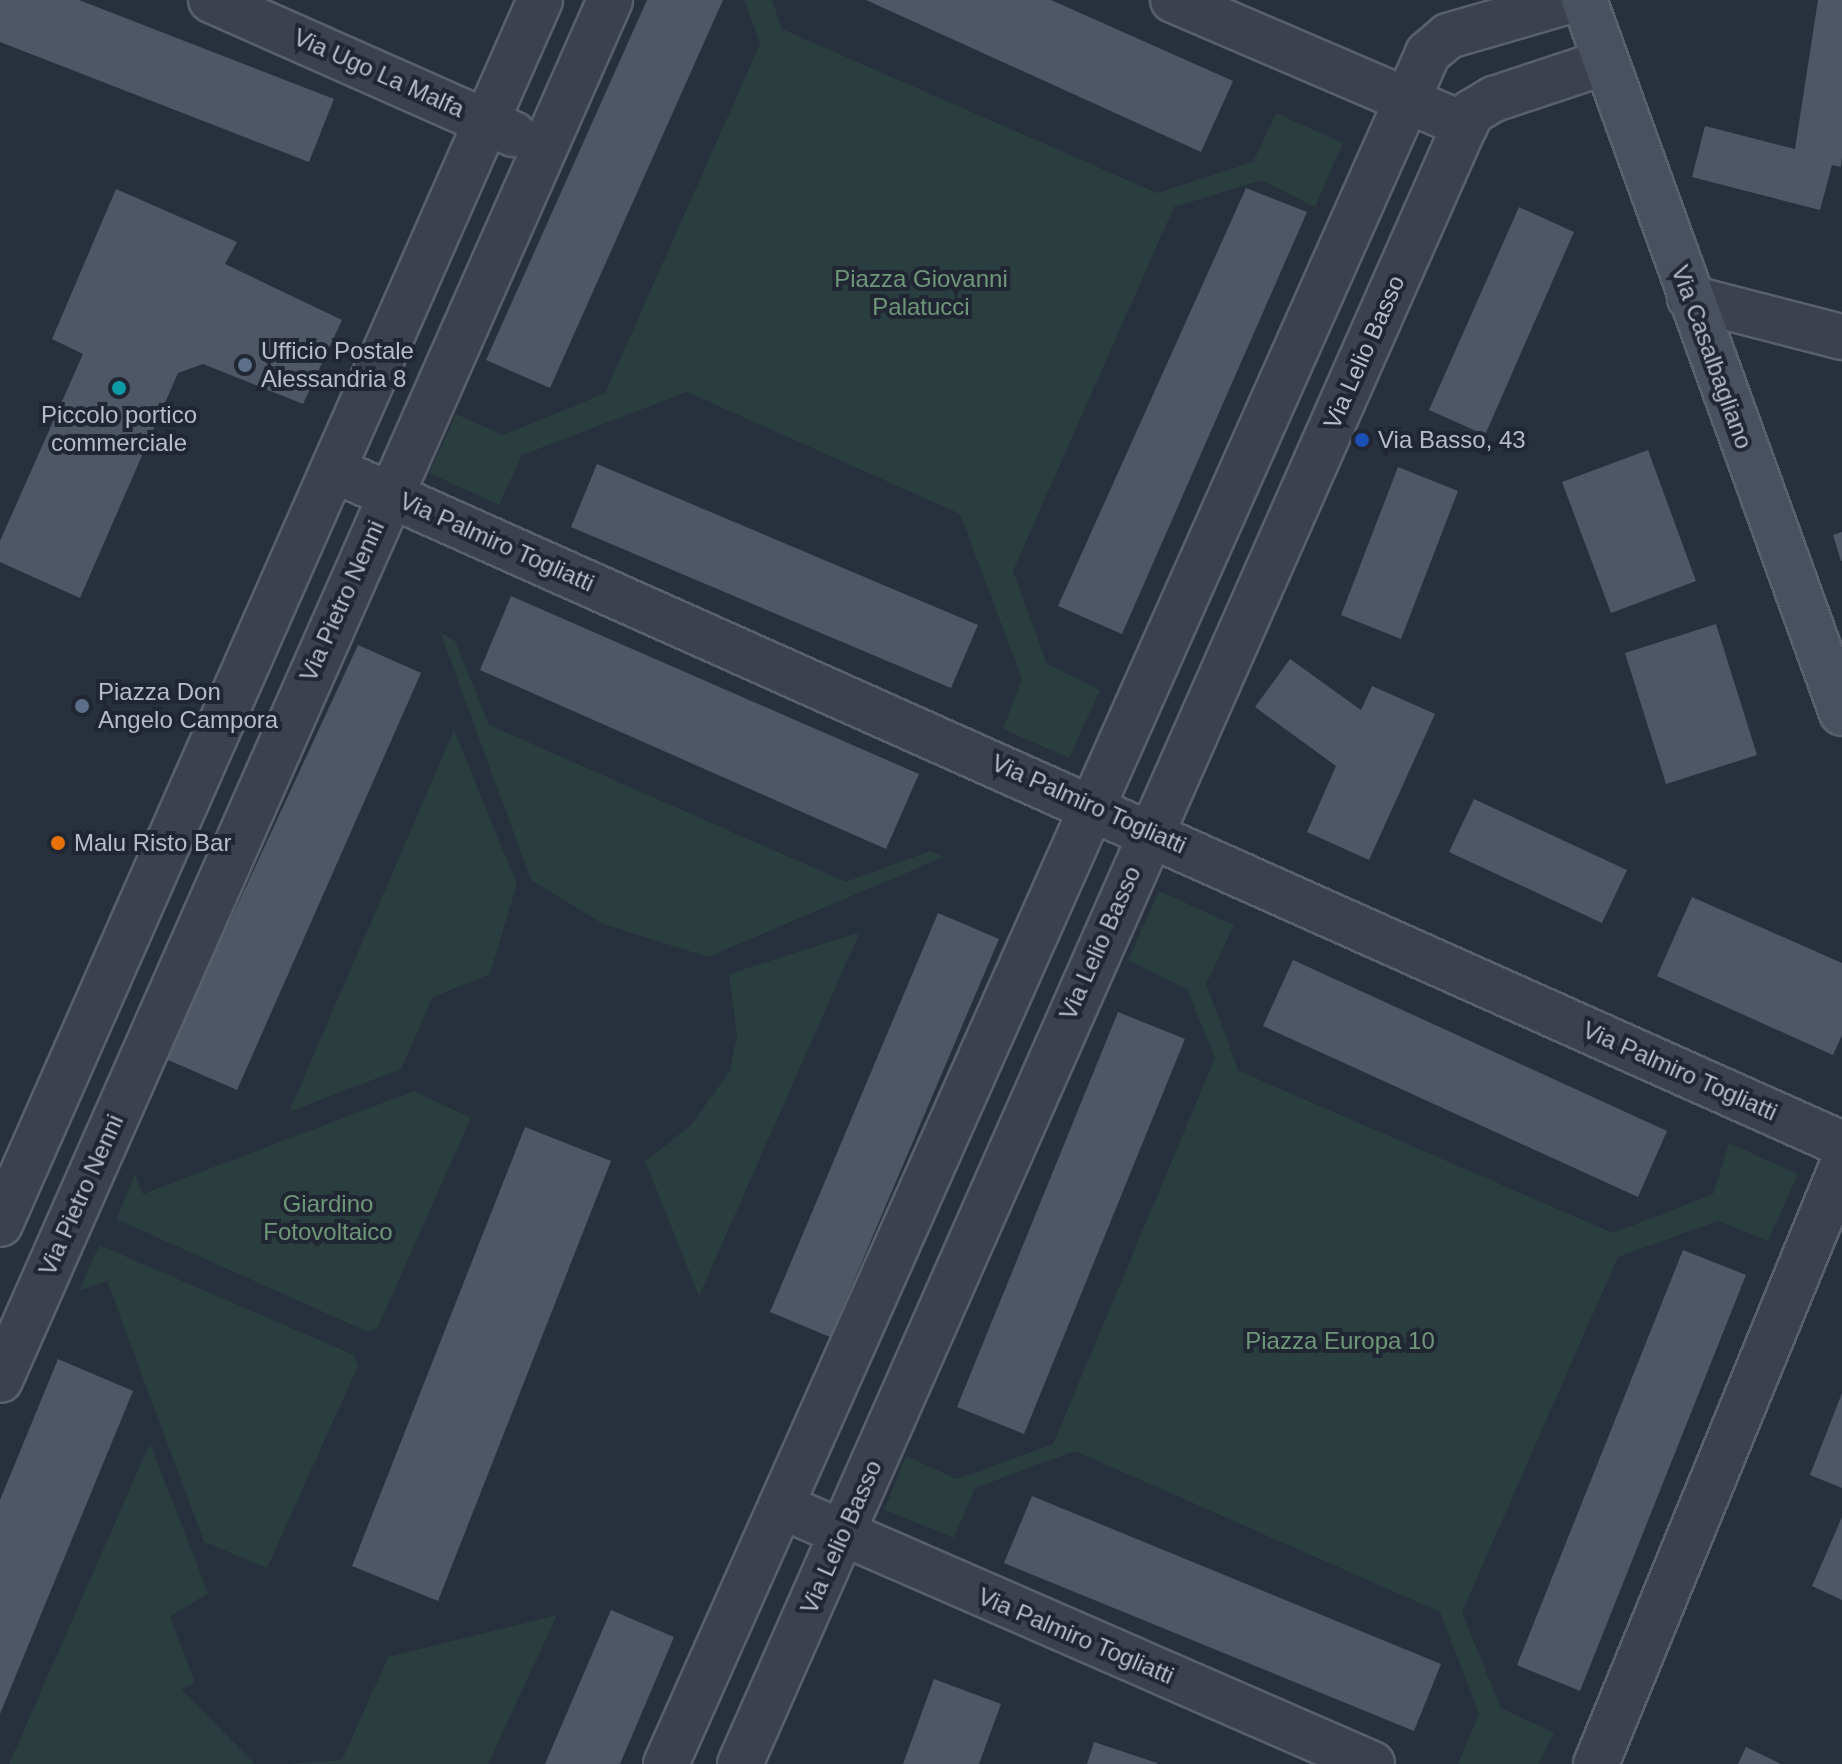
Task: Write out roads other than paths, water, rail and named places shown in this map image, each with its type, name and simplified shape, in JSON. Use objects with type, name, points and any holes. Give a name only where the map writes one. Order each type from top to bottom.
[{"type":"main road","name":"Via Casalbagliano","points":[[1584,0],[1842,713]]},
{"type":"street","name":"Via Ugo La Malfa","points":[[211,0],[489,121],[545,150]]},
{"type":"street","points":[[0,1224],[10,1174],[334,470],[540,0]]},
{"type":"street","name":"Via Pietro Nenni","points":[[0,1380],[610,0]]},
{"type":"street","points":[[1173,0],[1465,125]]},
{"type":"street","points":[[666,1764],[1405,99],[1435,43],[1572,0]]},
{"type":"street","name":"Via Lelio Basso","points":[[740,1764],[1149,831],[1465,125],[1472,112],[1494,99],[1606,62]]},
{"type":"street","points":[[1690,298],[1842,337]]},
{"type":"street","name":"Via Palmiro Togliatti","points":[[334,470],[1092,805],[1842,1144]]},
{"type":"street","points":[[1596,1764],[1842,1166]]},
{"type":"street","points":[[10,1174],[78,1203]]},
{"type":"street","name":"Via Palmiro Togliatti","points":[[781,1506],[1372,1764]]},
{"type":"place","name":"Ufficio Postale Alessandria 8","points":[[245,365]]},
{"type":"place","name":"Piccolo portico commerciale","points":[[119,388]]},
{"type":"place","name":"Via Basso, 43","points":[[1362,440]]},
{"type":"place","name":"Piazza Don Angelo Campora","points":[[82,706]]},
{"type":"place","name":"Malu Risto Bar","points":[[58,843]]},
{"type":"park label","name":"Piazza Giovanni Palatucci","points":[[921,293]]},
{"type":"park label","name":"Giardino Fotovoltaico","points":[[328,1218]]},
{"type":"park label","name":"Piazza Europa 10","points":[[1340,1341]]}]
